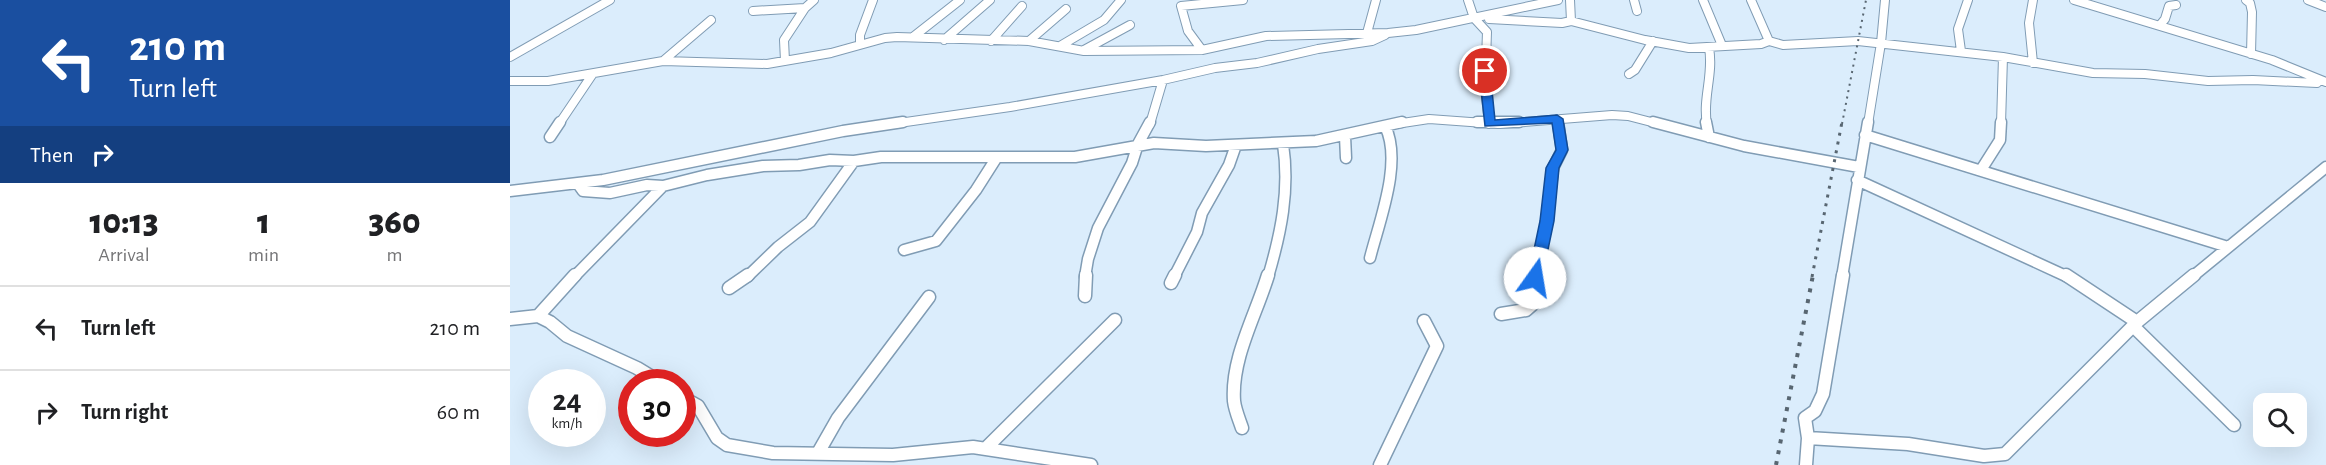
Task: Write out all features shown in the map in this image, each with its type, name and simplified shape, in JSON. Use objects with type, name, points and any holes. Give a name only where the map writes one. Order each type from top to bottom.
[{"type":"street","points":[[510,57],[610,0]]},
{"type":"street","points":[[785,61],[784,40],[814,0]]},
{"type":"street","points":[[860,44],[860,35],[873,0]]},
{"type":"street","points":[[913,38],[960,0]]},
{"type":"street","points":[[944,40],[990,0]]},
{"type":"street","points":[[1060,46],[1104,20],[1120,0]]},
{"type":"street","points":[[1232,65],[1218,59],[1188,31],[1181,6],[1243,0]]},
{"type":"street","points":[[1367,33],[1376,0]]},
{"type":"street","points":[[1468,0],[1474,18],[1487,32],[1485,80],[1489,124]]},
{"type":"street","points":[[510,81],[524,82],[592,75],[663,62],[741,64],[785,61],[885,38],[1029,41],[1084,51],[1206,49],[1266,36],[1388,33],[1416,30],[1558,0]]},
{"type":"street","points":[[1570,0],[1571,21]]},
{"type":"street","points":[[1634,0],[1636,11]]},
{"type":"street","points":[[1703,0],[1721,43],[1720,46]]},
{"type":"street","points":[[1751,0],[1769,41]]},
{"type":"street","points":[[1808,464],[1808,438],[1804,418],[1815,411],[1823,394],[1881,43],[1885,0]]},
{"type":"street","points":[[1961,51],[1958,29],[1968,0]]},
{"type":"street","points":[[2033,0],[2029,23],[2034,63]]},
{"type":"street","points":[[2074,0],[2251,54],[2326,82]]},
{"type":"street","points":[[2246,0],[2250,3],[2252,12],[2251,54]]},
{"type":"street","points":[[2308,0],[2326,7]]},
{"type":"street","points":[[2160,25],[2165,19],[2169,6],[2176,5]]},
{"type":"street","points":[[991,41],[1022,6]]},
{"type":"street","points":[[753,11],[806,8]]},
{"type":"street","points":[[1029,41],[1066,9]]},
{"type":"street","points":[[1474,18],[1562,23],[1571,21],[1689,48],[1761,44],[1769,41],[1783,45],[1858,41],[1961,51],[2093,73],[2208,81],[2253,80],[2304,84],[2317,82],[2317,79]]},
{"type":"street","points":[[663,62],[711,20]]},
{"type":"street","points":[[1084,51],[1130,25]]},
{"type":"street","points":[[510,191],[578,184],[679,166],[843,131],[898,125],[1163,80],[1232,65],[1372,41],[1388,33]]},
{"type":"street","points":[[1629,74],[1635,69],[1653,41]]},
{"type":"street","points":[[1709,48],[1712,63],[1705,114],[1709,137]]},
{"type":"street","points":[[1981,170],[2000,140],[2003,57]]},
{"type":"street","points":[[550,137],[592,75]]},
{"type":"street","points":[[1085,296],[1086,263],[1099,224],[1131,167],[1138,145],[1148,130],[1163,80]]},
{"type":"street","points":[[578,184],[583,190],[592,193],[610,193],[647,185],[663,186],[707,175],[763,166],[799,165],[830,160],[854,161],[881,157],[1093,155],[1154,143],[1283,144],[1345,136],[1385,126],[1429,119],[1489,124],[1612,115],[1628,116],[1744,146],[1859,167]]},
{"type":"street","points":[[1501,314],[1526,310],[1534,303],[1535,278],[1547,221],[1553,168],[1562,150],[1557,119]]},
{"type":"street","points":[[1370,258],[1388,192],[1390,143],[1389,131],[1385,126]]},
{"type":"street","points":[[1864,135],[2228,247]]},
{"type":"street","points":[[1345,136],[1346,158]]},
{"type":"street","points":[[1242,428],[1233,400],[1236,376],[1255,310],[1267,279],[1286,203],[1286,160],[1283,144]]},
{"type":"street","points":[[1171,283],[1197,232],[1202,213],[1229,165],[1236,145]]},
{"type":"street","points":[[904,250],[936,242],[953,217],[977,190],[997,157]]},
{"type":"street","points":[[729,288],[744,279],[778,247],[810,222],[854,161]]},
{"type":"street","points":[[1808,438],[1908,444],[1984,456],[2005,454],[2135,323],[2326,167]]},
{"type":"street","points":[[1857,180],[2061,273],[2135,323],[2181,375],[2234,425]]},
{"type":"street","points":[[538,316],[596,252],[663,186]]},
{"type":"street","points":[[818,453],[828,431],[845,406],[880,364],[929,297]]},
{"type":"street","points":[[510,319],[538,316],[550,322],[567,336],[637,369]]},
{"type":"street","points":[[990,449],[1115,321]]},
{"type":"street","points":[[1380,465],[1437,346],[1424,321]]},
{"type":"street","points":[[696,405],[713,433],[727,445],[790,455],[818,453],[893,455],[973,447],[1091,465]]},
{"type":"railway","points":[[1842,124],[1866,0]]},
{"type":"railway","points":[[1812,277],[1842,122]]},
{"type":"railway","points":[[1776,465],[1813,275]]},
{"type":"route","points":[[1485,71],[1489,124],[1557,119],[1562,150],[1553,168],[1547,221],[1535,278]]}]
